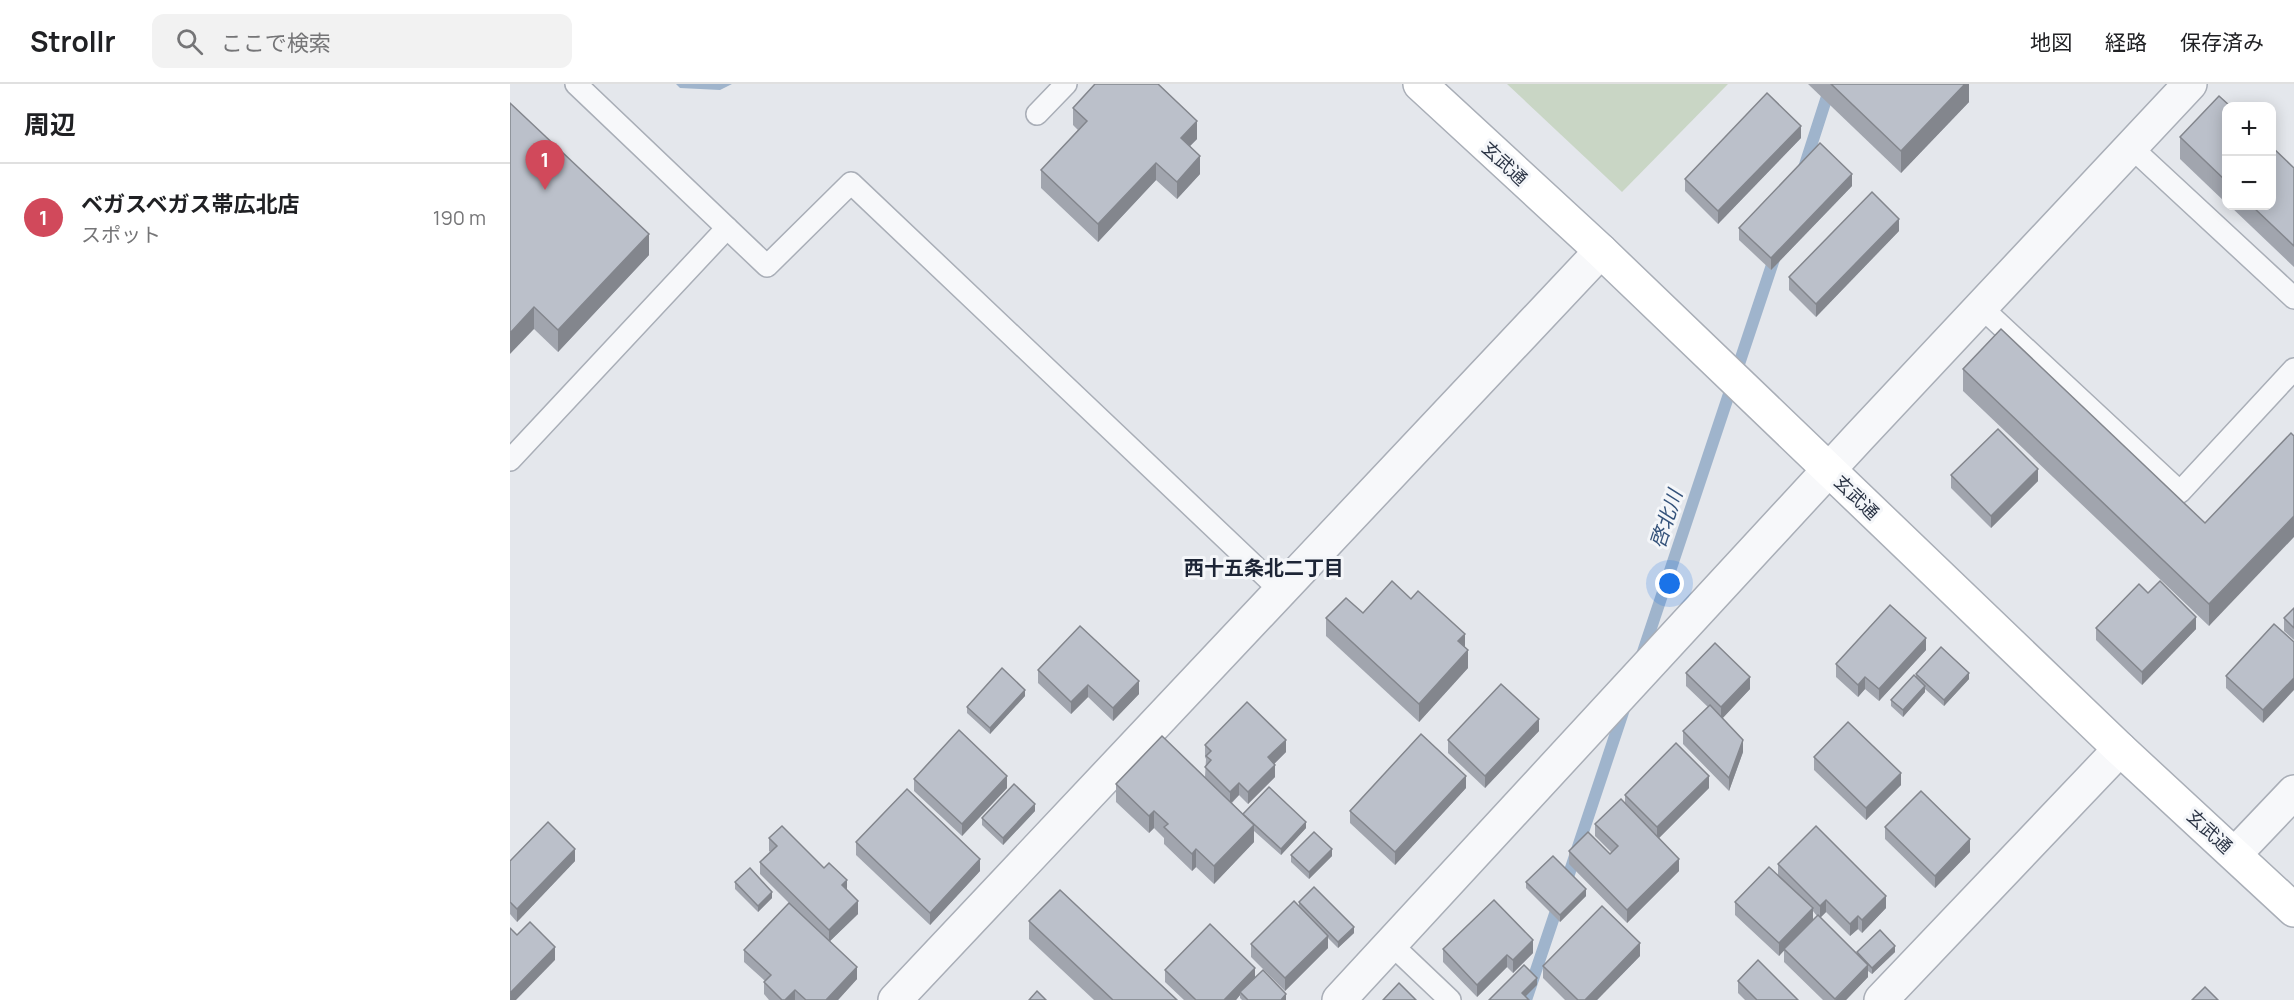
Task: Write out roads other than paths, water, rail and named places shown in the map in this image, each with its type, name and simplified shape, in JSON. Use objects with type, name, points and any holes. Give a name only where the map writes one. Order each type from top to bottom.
[{"type":"street","points":[[1339,1000],[2190,84]]},
{"type":"street","name":"玄武通","points":[[1423,85],[2120,749],[2294,910]]},
{"type":"street","points":[[895,1000],[1600,252]]},
{"type":"street","points":[[1881,1000],[2120,749]]},
{"type":"street","points":[[2235,854],[2294,792]]},
{"type":"lane","points":[[576,84],[767,266],[851,183],[1281,591]]},
{"type":"lane","points":[[1037,114],[1066,84]]},
{"type":"lane","points":[[2131,147],[2294,298]]},
{"type":"lane","points":[[510,460],[727,228]]},
{"type":"lane","points":[[1981,307],[2180,492],[2294,369]]},
{"type":"lane","points":[[1391,944],[1450,1000]]},
{"type":"water","points":[[676,84],[732,84],[720,90],[680,88]]},
{"type":"waterway","name":"啓北川","points":[[1803,171],[1831,84]]},
{"type":"waterway","name":"啓北川","points":[[1641,658],[1775,256]]},
{"type":"waterway","name":"啓北川","points":[[1565,886],[1625,706]]},
{"type":"waterway","name":"啓北川","points":[[1526,1000],[1559,902]]},
{"type":"place","name":"ベガスベガス帯広北店","points":[[545,190]]},
{"type":"district","name":"西十五条北二丁目","points":[[1264,567]]}]
